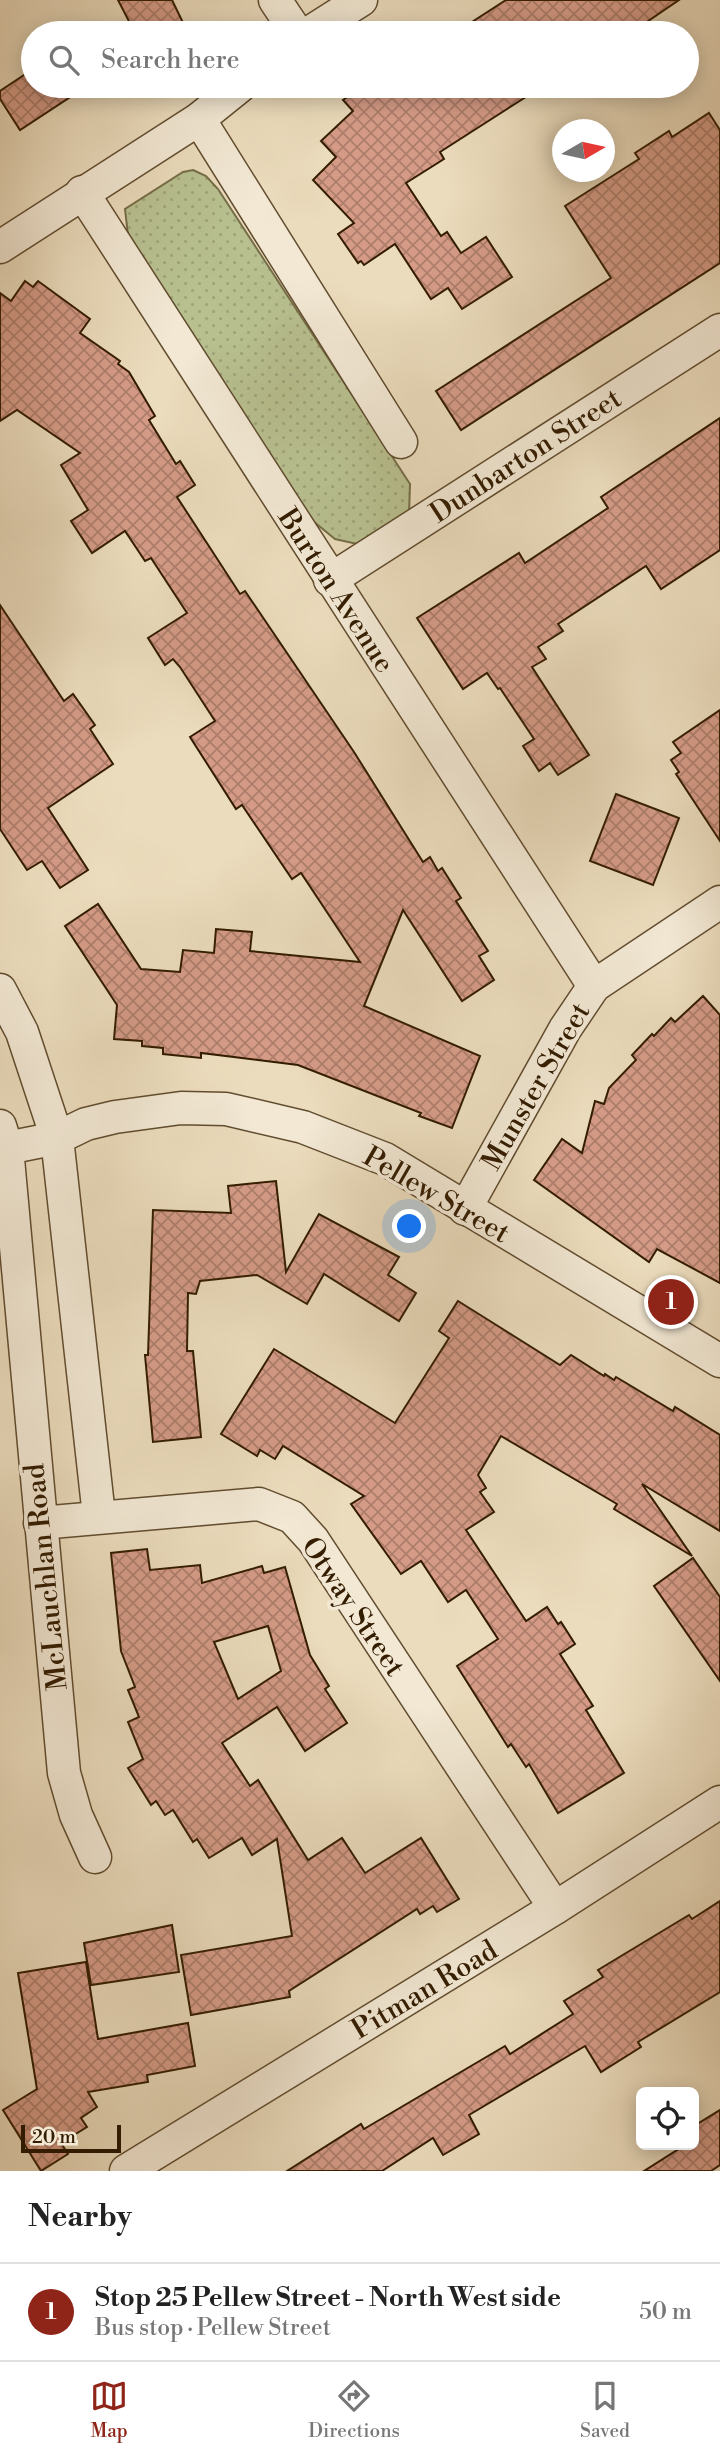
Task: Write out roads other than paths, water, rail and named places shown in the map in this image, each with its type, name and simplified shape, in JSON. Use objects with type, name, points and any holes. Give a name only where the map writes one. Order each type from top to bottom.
[{"type":"street","points":[[275,0],[289,21]]},
{"type":"street","points":[[328,21],[361,0]]},
{"type":"street","points":[[0,247],[199,118],[225,98]]},
{"type":"street","points":[[199,118],[401,442]]},
{"type":"street","name":"Burton Avenue","points":[[82,192],[594,986]]},
{"type":"street","name":"Dunbarton Street","points":[[330,580],[720,330]]},
{"type":"street","name":"Munster Street","points":[[465,1209],[565,1029],[594,986],[720,902]]},
{"type":"street","points":[[0,990],[22,1032],[57,1138],[99,1516]]},
{"type":"street","name":"Pellew Street","points":[[3,1137],[57,1138],[86,1124],[181,1108],[226,1109],[303,1127],[345,1141],[385,1159],[720,1361]]},
{"type":"street","name":"McLauchlan Road","points":[[3,1137],[14,1400],[40,1523],[64,1773],[76,1815],[95,1857]]},
{"type":"street","name":"Otway Street","points":[[40,1523],[259,1504],[292,1517],[313,1540],[555,1908]]},
{"type":"street","name":"Pitman Road","points":[[126,2171],[555,1908],[720,1802]]},
{"type":"place","name":"Stop 25 Pellew Street - North West side","points":[[671,1302]]}]
